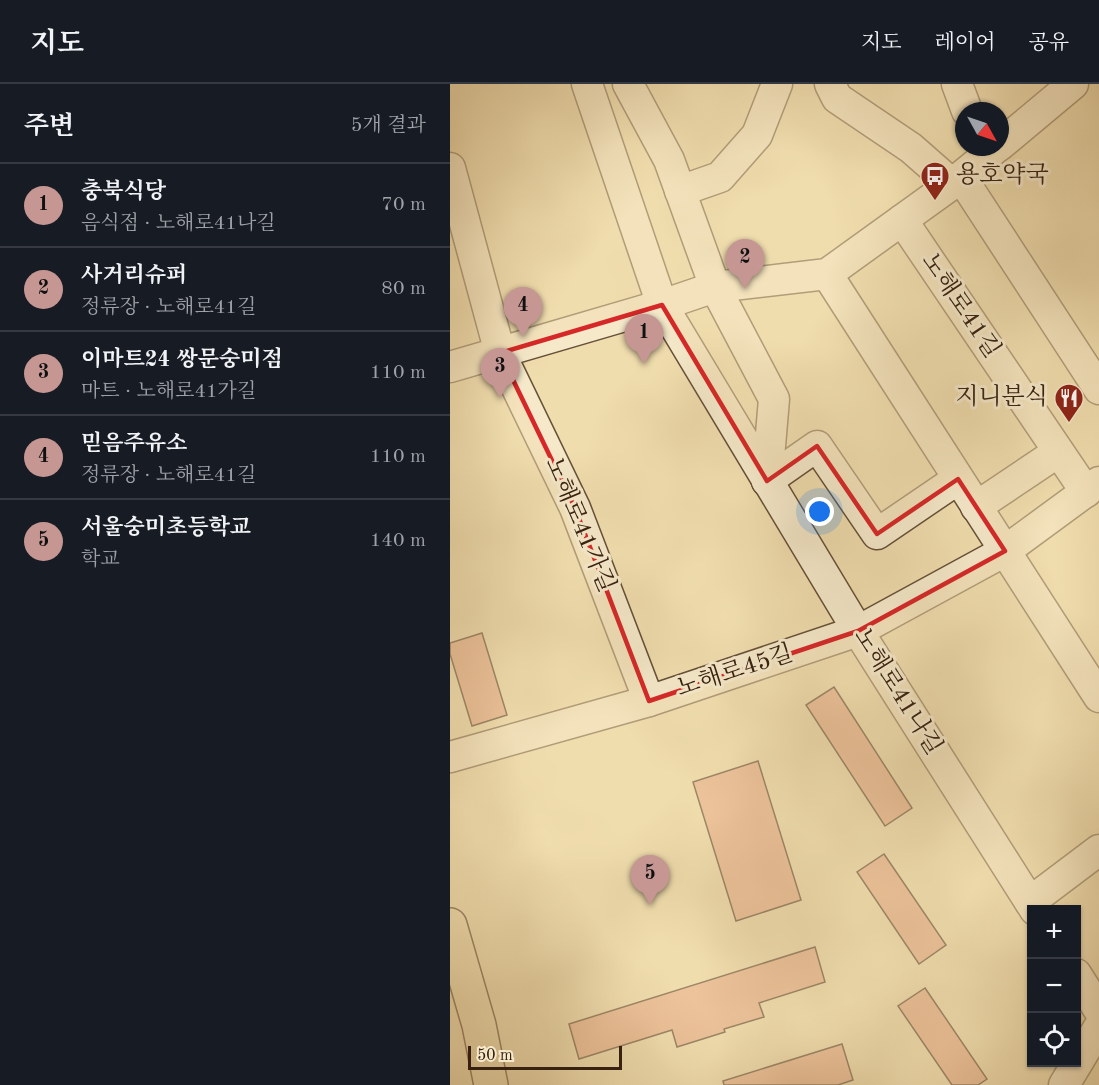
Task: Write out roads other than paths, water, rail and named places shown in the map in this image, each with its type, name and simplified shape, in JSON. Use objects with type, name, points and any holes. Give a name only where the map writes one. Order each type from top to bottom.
[{"type":"main road","points":[[452,942],[479,1025],[491,1085]]},
{"type":"street","points":[[587,84],[662,305]]},
{"type":"street","points":[[628,84],[669,160],[715,287],[774,399],[767,480]]},
{"type":"street","points":[[680,191],[720,177],[757,135],[777,84]]},
{"type":"street","points":[[830,84],[837,98],[957,181],[1098,384]]},
{"type":"street","points":[[957,84],[964,102]]},
{"type":"street","points":[[1009,135],[1073,84]]},
{"type":"street","points":[[450,367],[662,305],[715,287],[827,274],[957,181],[984,156]]},
{"type":"street","name":"노해로41가길","points":[[450,168],[500,353],[575,508],[649,701]]},
{"type":"street","name":"노해로41길","points":[[902,220],[1058,452],[1092,487]]},
{"type":"street","points":[[827,274],[1099,697]]},
{"type":"street","name":"노해로41나길","points":[[662,305],[858,631],[1032,905]]},
{"type":"street","points":[[767,480],[817,446],[877,534],[958,479]]},
{"type":"street","points":[[976,507],[1058,452]]},
{"type":"street","name":"노해로45길","points":[[450,757],[649,701],[858,631],[1005,551],[1092,487]]},
{"type":"street","name":"노해로41나길","points":[[1034,905],[1099,850]]},
{"type":"street","points":[[1081,981],[1099,1010]]},
{"type":"street","points":[[1064,1085],[1099,1027]]},
{"type":"place","name":"용호약국","points":[[935,202]]},
{"type":"place","name":"사거리슈퍼","points":[[745,289]]},
{"type":"place","name":"믿음주유소","points":[[523,337]]},
{"type":"place","name":"충북식당","points":[[644,364]]},
{"type":"place","name":"이마트24 쌍문숭미점","points":[[500,398]]},
{"type":"place","name":"지니분식","points":[[1069,424]]},
{"type":"place","name":"서울숭미초등학교","points":[[650,905]]}]
